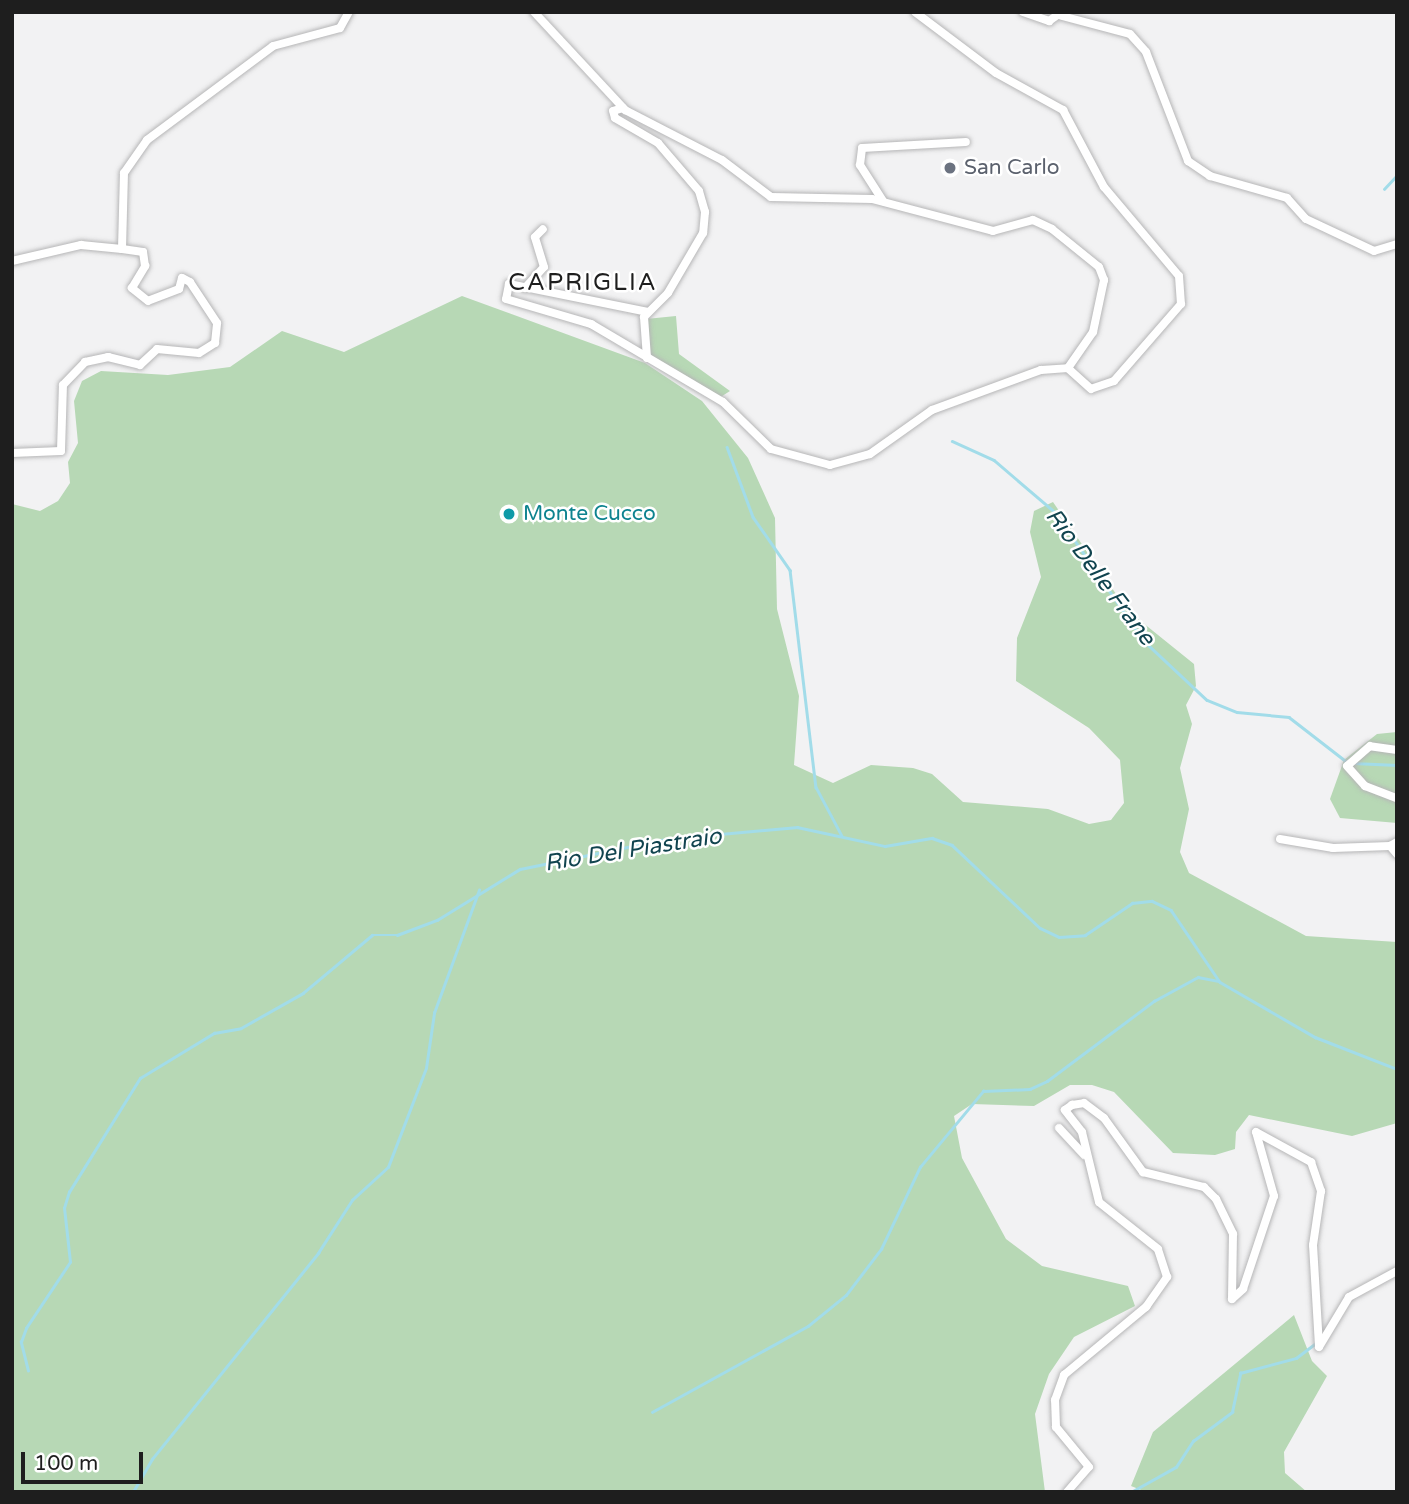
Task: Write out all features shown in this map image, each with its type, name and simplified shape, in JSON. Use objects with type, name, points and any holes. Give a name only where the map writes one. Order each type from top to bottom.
[{"type":"street","points":[[122,249],[124,173],[147,140],[274,46],[340,28],[349,12]]},
{"type":"street","points":[[534,12],[625,110]]},
{"type":"street","points":[[648,312],[509,284],[506,299],[591,324],[723,402],[771,449],[839,465],[870,454],[932,410],[1041,370],[1068,368],[1091,389],[1114,381],[1181,304],[1182,284],[1161,248],[1104,187],[1068,115],[996,73],[915,12]]},
{"type":"street","points":[[1023,12],[1049,21],[1062,14],[1130,34],[1146,52],[1188,161],[1210,176],[1287,198],[1306,219],[1363,247],[1374,251],[1397,244]]},
{"type":"street","points":[[647,358],[648,312],[668,293],[703,233],[704,198],[659,143],[615,118],[616,108],[625,110],[722,160],[771,197],[883,201],[993,231],[1038,222],[1099,267],[1104,302],[1088,341],[1068,368]]},
{"type":"street","points":[[883,201],[860,165],[862,148],[966,142]]},
{"type":"street","points":[[525,288],[544,267],[535,237],[543,229]]},
{"type":"street","points":[[12,261],[80,245],[143,252],[145,266],[132,288],[148,301],[179,289],[182,278],[190,282],[217,323],[215,343],[199,353],[157,349],[139,365],[108,357],[85,362],[63,385],[61,451],[12,453]]},
{"type":"street","points":[[1397,750],[1370,746],[1347,766],[1364,786],[1397,798]]},
{"type":"street","points":[[1280,839],[1333,848],[1393,844],[1397,854]]},
{"type":"street","points":[[1067,1492],[1089,1467],[1056,1427],[1055,1400],[1064,1375],[1146,1307],[1167,1277],[1158,1249],[1099,1202],[1084,1155],[1082,1132],[1065,1110],[1084,1103],[1104,1118],[1143,1172],[1204,1187],[1225,1211],[1233,1234],[1232,1298],[1243,1289],[1274,1196],[1256,1132],[1301,1152],[1319,1173],[1321,1191],[1312,1245],[1319,1347],[1349,1297],[1397,1271]]},
{"type":"street","points":[[1059,1128],[1084,1155]]},
{"type":"green space","points":[[462,296],[645,363],[702,401],[748,458],[775,518],[777,609],[799,696],[794,765],[833,783],[871,765],[913,768],[932,774],[963,802],[1048,809],[1089,824],[1111,820],[1124,803],[1120,760],[1089,728],[1016,681],[1017,638],[1041,577],[1030,532],[1034,511],[1053,502],[1127,610],[1194,664],[1196,686],[1186,705],[1192,724],[1180,768],[1189,809],[1180,852],[1189,873],[1306,936],[1397,942],[1397,1123],[1352,1136],[1249,1115],[1236,1132],[1235,1149],[1215,1155],[1173,1153],[1114,1092],[1092,1085],[1070,1085],[1034,1106],[972,1104],[954,1116],[962,1158],[1006,1239],[1042,1266],[1128,1286],[1135,1306],[1074,1337],[1049,1374],[1035,1414],[1045,1492],[12,1492],[12,504],[40,511],[58,501],[70,483],[68,462],[78,443],[74,401],[82,381],[101,371],[168,375],[230,367],[282,331],[344,352]]},
{"type":"green space","points":[[676,316],[679,354],[730,391],[719,398],[649,357],[646,319]]},
{"type":"green space","points":[[1397,732],[1397,823],[1340,818],[1330,799],[1344,760],[1377,734]]},
{"type":"green space","points":[[1294,1315],[1312,1361],[1327,1376],[1284,1452],[1285,1473],[1307,1492],[1146,1492],[1131,1486],[1153,1432]]},
{"type":"waterway","points":[[1384,189],[1397,175]]},
{"type":"waterway","name":"Rio Delle Frane","points":[[952,441],[994,460],[1056,513],[1144,641],[1207,700],[1237,712],[1289,717],[1347,762]]},
{"type":"waterway","points":[[727,447],[753,517],[790,570],[816,787],[842,836]]},
{"type":"waterway","name":"Rio Delle Frane","points":[[1353,763],[1397,765]]},
{"type":"waterway","name":"Rio Del Piastraio","points":[[28,1371],[21,1342],[26,1328],[70,1262],[64,1208],[69,1192],[140,1078],[214,1033],[241,1028],[303,993],[372,935],[397,935],[437,920],[520,869],[666,839],[797,827],[885,846],[932,838],[952,845],[1040,928],[1059,937],[1085,935],[1132,903],[1152,901],[1171,910],[1220,982],[1315,1037],[1397,1069]]},
{"type":"waterway","points":[[133,1492],[152,1459],[318,1253],[352,1200],[388,1167],[426,1068],[434,1013],[479,890]]},
{"type":"waterway","points":[[652,1412],[808,1326],[846,1295],[881,1249],[920,1167],[983,1091],[1030,1089],[1047,1081],[1154,1001],[1198,977],[1219,981]]},
{"type":"waterway","points":[[1131,1492],[1176,1467],[1193,1441],[1232,1412],[1240,1373],[1296,1358],[1317,1342]]},
{"type":"place","name":"San Carlo","points":[[950,168]]},
{"type":"place","name":"Monte Cucco","points":[[509,514]]},
{"type":"district","name":"CAPRIGLIA","points":[[583,283]]}]
